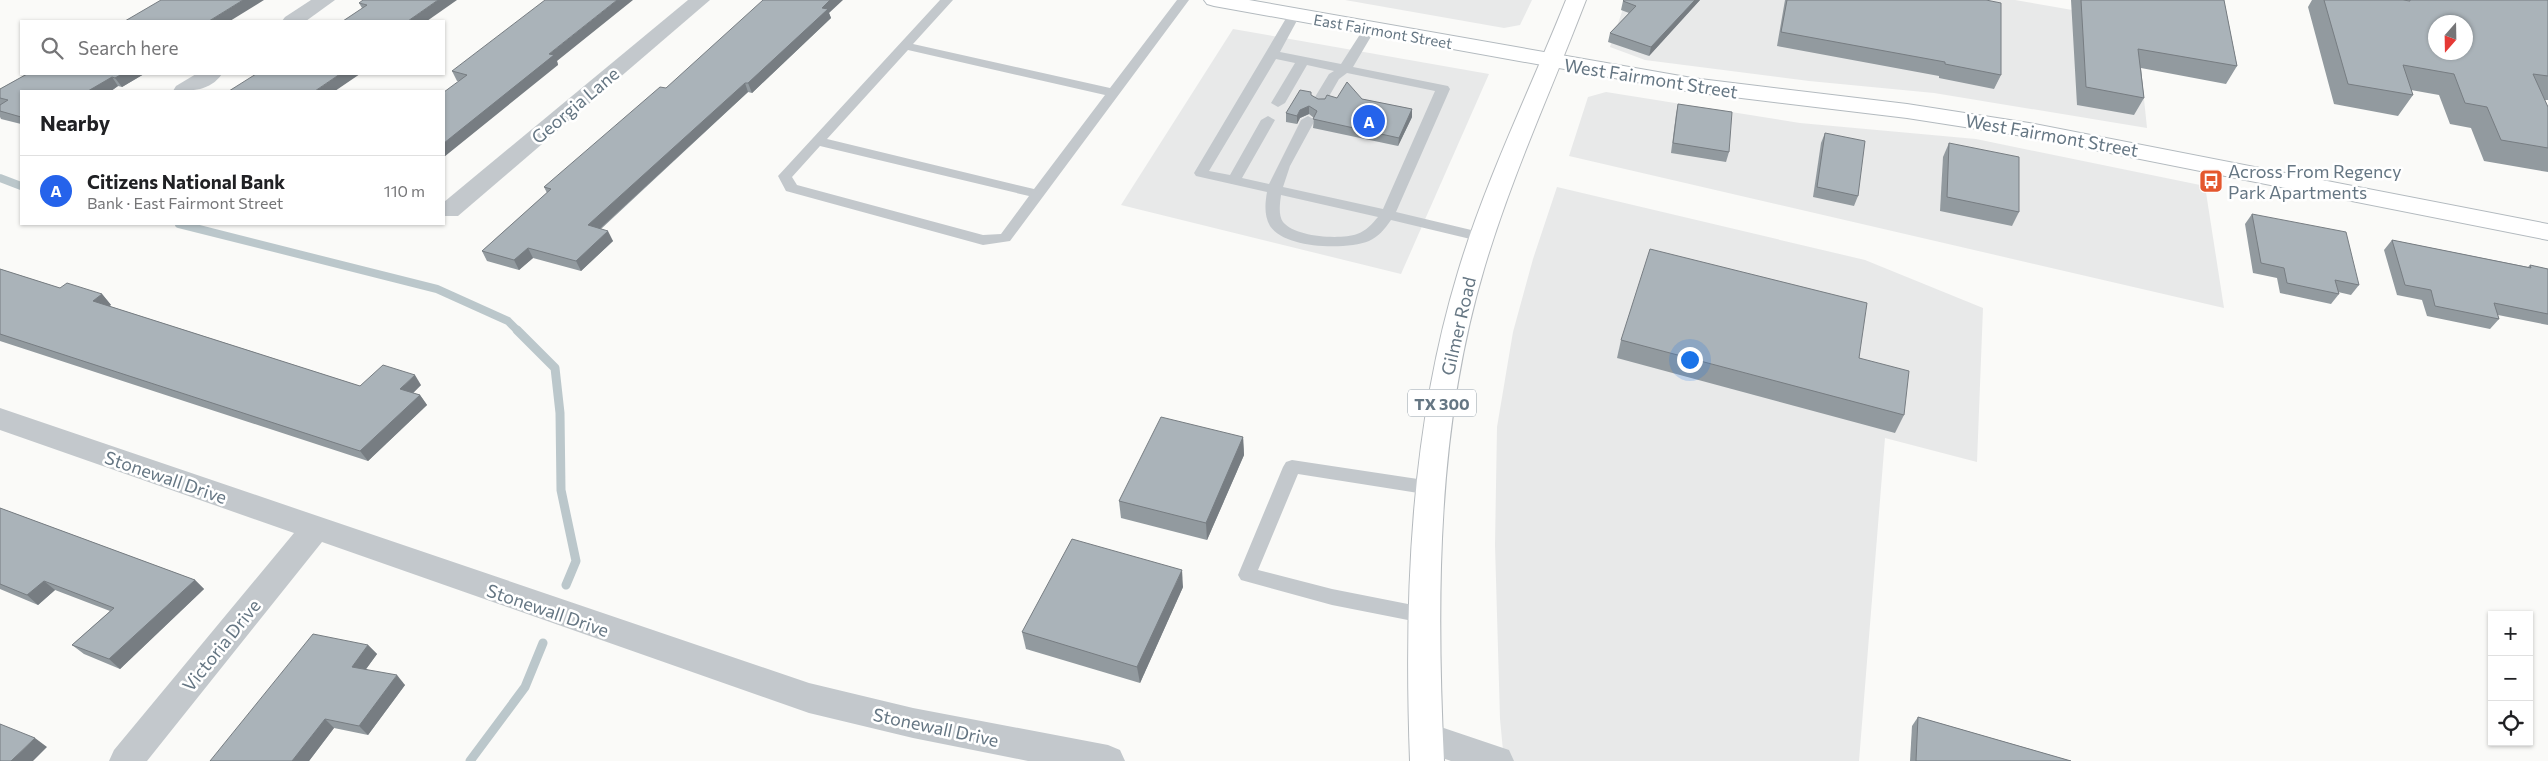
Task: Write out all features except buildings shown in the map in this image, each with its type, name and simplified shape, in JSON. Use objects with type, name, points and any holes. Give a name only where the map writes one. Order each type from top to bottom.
[{"type":"street","points":[[294,20],[325,0]]},
{"type":"street","name":"Georgia Lane","points":[[449,210],[700,0]]},
{"type":"street","name":"East Fairmont Street","points":[[1214,0],[1552,62]]},
{"type":"street","name":"Gilmer Road","points":[[1426,749],[1423,615],[1431,488],[1443,393],[1456,330],[1475,258],[1576,0]]},
{"type":"street","name":"West Fairmont Street","points":[[1552,62],[1692,85],[1907,110],[2028,130],[2548,232]]},
{"type":"street","points":[[186,90],[209,75]]},
{"type":"street","name":"Stonewall Drive","points":[[0,419],[809,698],[913,723],[1108,761]]},
{"type":"street","name":"Victoria Drive","points":[[126,761],[315,529]]},
{"type":"street","points":[[1426,749],[1497,761]]},
{"type":"lane","points":[[947,0],[785,176],[791,188],[983,240],[1005,238],[1183,0]]},
{"type":"lane","points":[[1294,15],[1201,173],[1483,237]]},
{"type":"lane","points":[[1319,102],[1334,77],[1345,69],[1370,28]]},
{"type":"lane","points":[[905,46],[1114,93]]},
{"type":"lane","points":[[1272,54],[1443,89],[1388,215],[1373,233],[1359,239],[1334,244],[1291,234],[1278,227],[1273,217],[1273,189],[1308,120]]},
{"type":"lane","points":[[1278,103],[1303,60]]},
{"type":"lane","points":[[1234,180],[1268,120]]},
{"type":"lane","points":[[817,141],[1038,194]]},
{"type":"lane","points":[[1423,615],[1332,597],[1247,575],[1292,467],[1431,488]]},
{"type":"shaded area","points":[[1345,0],[1532,0],[1520,25],[1504,28]]},
{"type":"shaded area","points":[[1626,0],[2015,0],[2136,21],[2147,128],[1934,93],[1809,81],[1645,60],[1610,47]]},
{"type":"shaded area","points":[[1233,29],[1489,74],[1401,274],[1121,205]]},
{"type":"shaded area","points":[[1606,92],[1800,123],[1976,139],[2205,186],[2224,308],[1569,156],[1588,97]]},
{"type":"shaded area","points":[[1557,187],[1865,260],[1983,308],[1977,462],[1885,438],[1859,761],[1504,761],[1500,719],[1495,545],[1497,427],[1513,332],[1533,259]]},
{"type":"waterway","points":[[0,178],[20,186]]},
{"type":"waterway","points":[[183,225],[437,289],[508,321],[555,368],[560,413],[561,490],[576,561],[566,585]]},
{"type":"waterway","points":[[470,761],[525,687],[543,643]]},
{"type":"place","name":"Citizens National Bank","points":[[1369,121]]},
{"type":"place","name":"Across From Regency Park Apartments","points":[[2211,181]]}]
